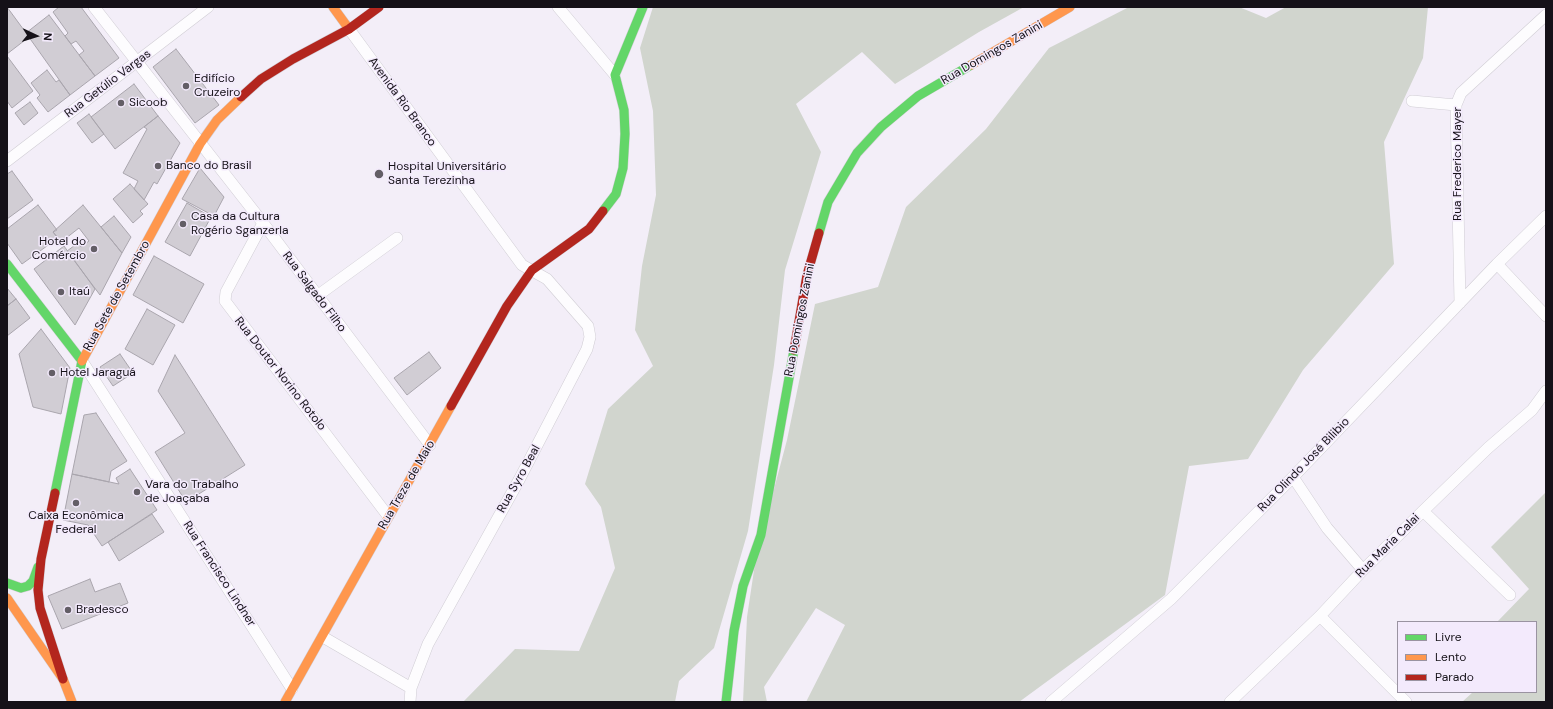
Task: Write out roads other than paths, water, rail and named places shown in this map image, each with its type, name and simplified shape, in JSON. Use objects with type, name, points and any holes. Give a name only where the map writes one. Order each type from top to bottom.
[{"type":"street","name":"Rua Salgado Filho","points":[[94,7],[263,223],[430,446]]},
{"type":"street","name":"Rua Getúlio Vargas","points":[[7,161],[208,7]]},
{"type":"street","name":"Avenida Rio Branco","points":[[333,7],[522,265],[532,270]]},
{"type":"street","name":"Rua Sete de Setembro","points":[[63,679],[40,608],[38,590],[41,559],[82,361],[200,144],[217,120],[261,79],[293,59],[349,29],[379,7]]},
{"type":"street","points":[[558,7],[615,75],[643,7]]},
{"type":"street","name":"Rua Domingos Zanini","points":[[726,702],[734,631],[743,586],[761,535],[806,275],[828,202],[857,153],[881,127],[918,96],[1070,7]]},
{"type":"street","name":"Rua Frederico Mayer","points":[[1460,303],[1456,105],[1461,93],[1546,15]]},
{"type":"street","name":"Rua Treze de Maio","points":[[285,702],[323,637],[388,516],[430,446],[507,306],[532,270],[589,229],[616,194],[623,168],[624,110],[615,75]]},
{"type":"street","points":[[1412,101],[1456,105]]},
{"type":"street","name":"Rua Olindo José Bilibio","points":[[1051,702],[1172,599],[1293,477],[1497,264],[1546,216]]},
{"type":"street","name":"Rua Doutor Norino Rotolo","points":[[263,223],[226,292],[225,301],[388,516]]},
{"type":"street","points":[[317,296],[397,238]]},
{"type":"street","name":"Rua Francisco Lindner","points":[[7,264],[82,361],[292,689]]},
{"type":"street","points":[[1497,264],[1546,316]]},
{"type":"street","name":"Rua Syro Beal","points":[[410,702],[411,688],[428,644],[519,480],[587,349],[590,337],[588,326],[547,279],[532,270]]},
{"type":"street","name":"Rua Maria Calai","points":[[1230,702],[1320,616],[1362,570],[1488,448],[1532,410],[1546,391]]},
{"type":"street","points":[[1293,477],[1327,528],[1362,570]]},
{"type":"street","points":[[1423,511],[1510,595]]},
{"type":"street","points":[[7,583],[21,588],[28,586],[33,581],[41,559]]},
{"type":"street","points":[[7,598],[63,679],[72,702]]},
{"type":"street","points":[[14,608],[26,601],[40,608]]},
{"type":"street","points":[[1320,616],[1406,702]]},
{"type":"street","points":[[323,637],[411,688]]},
{"type":"place","name":"Edifício Cruzeiro","points":[[186,86]]},
{"type":"place","name":"Sicoob","points":[[121,103]]},
{"type":"place","name":"Banco do Brasil","points":[[158,166]]},
{"type":"place","name":"Hospital Universitário Santa Terezinha","points":[[379,174]]},
{"type":"place","name":"Casa da Cultura Rogério Sganzerla","points":[[183,224]]},
{"type":"place","name":"Hotel do Comércio","points":[[94,249]]},
{"type":"place","name":"Itaú","points":[[61,292]]},
{"type":"place","name":"Hotel Jaraguá","points":[[52,373]]},
{"type":"place","name":"Vara do Trabalho de Joaçaba","points":[[137,492]]},
{"type":"place","name":"Caixa Econômica Federal","points":[[76,503]]},
{"type":"place","name":"Bradesco","points":[[68,610]]}]
